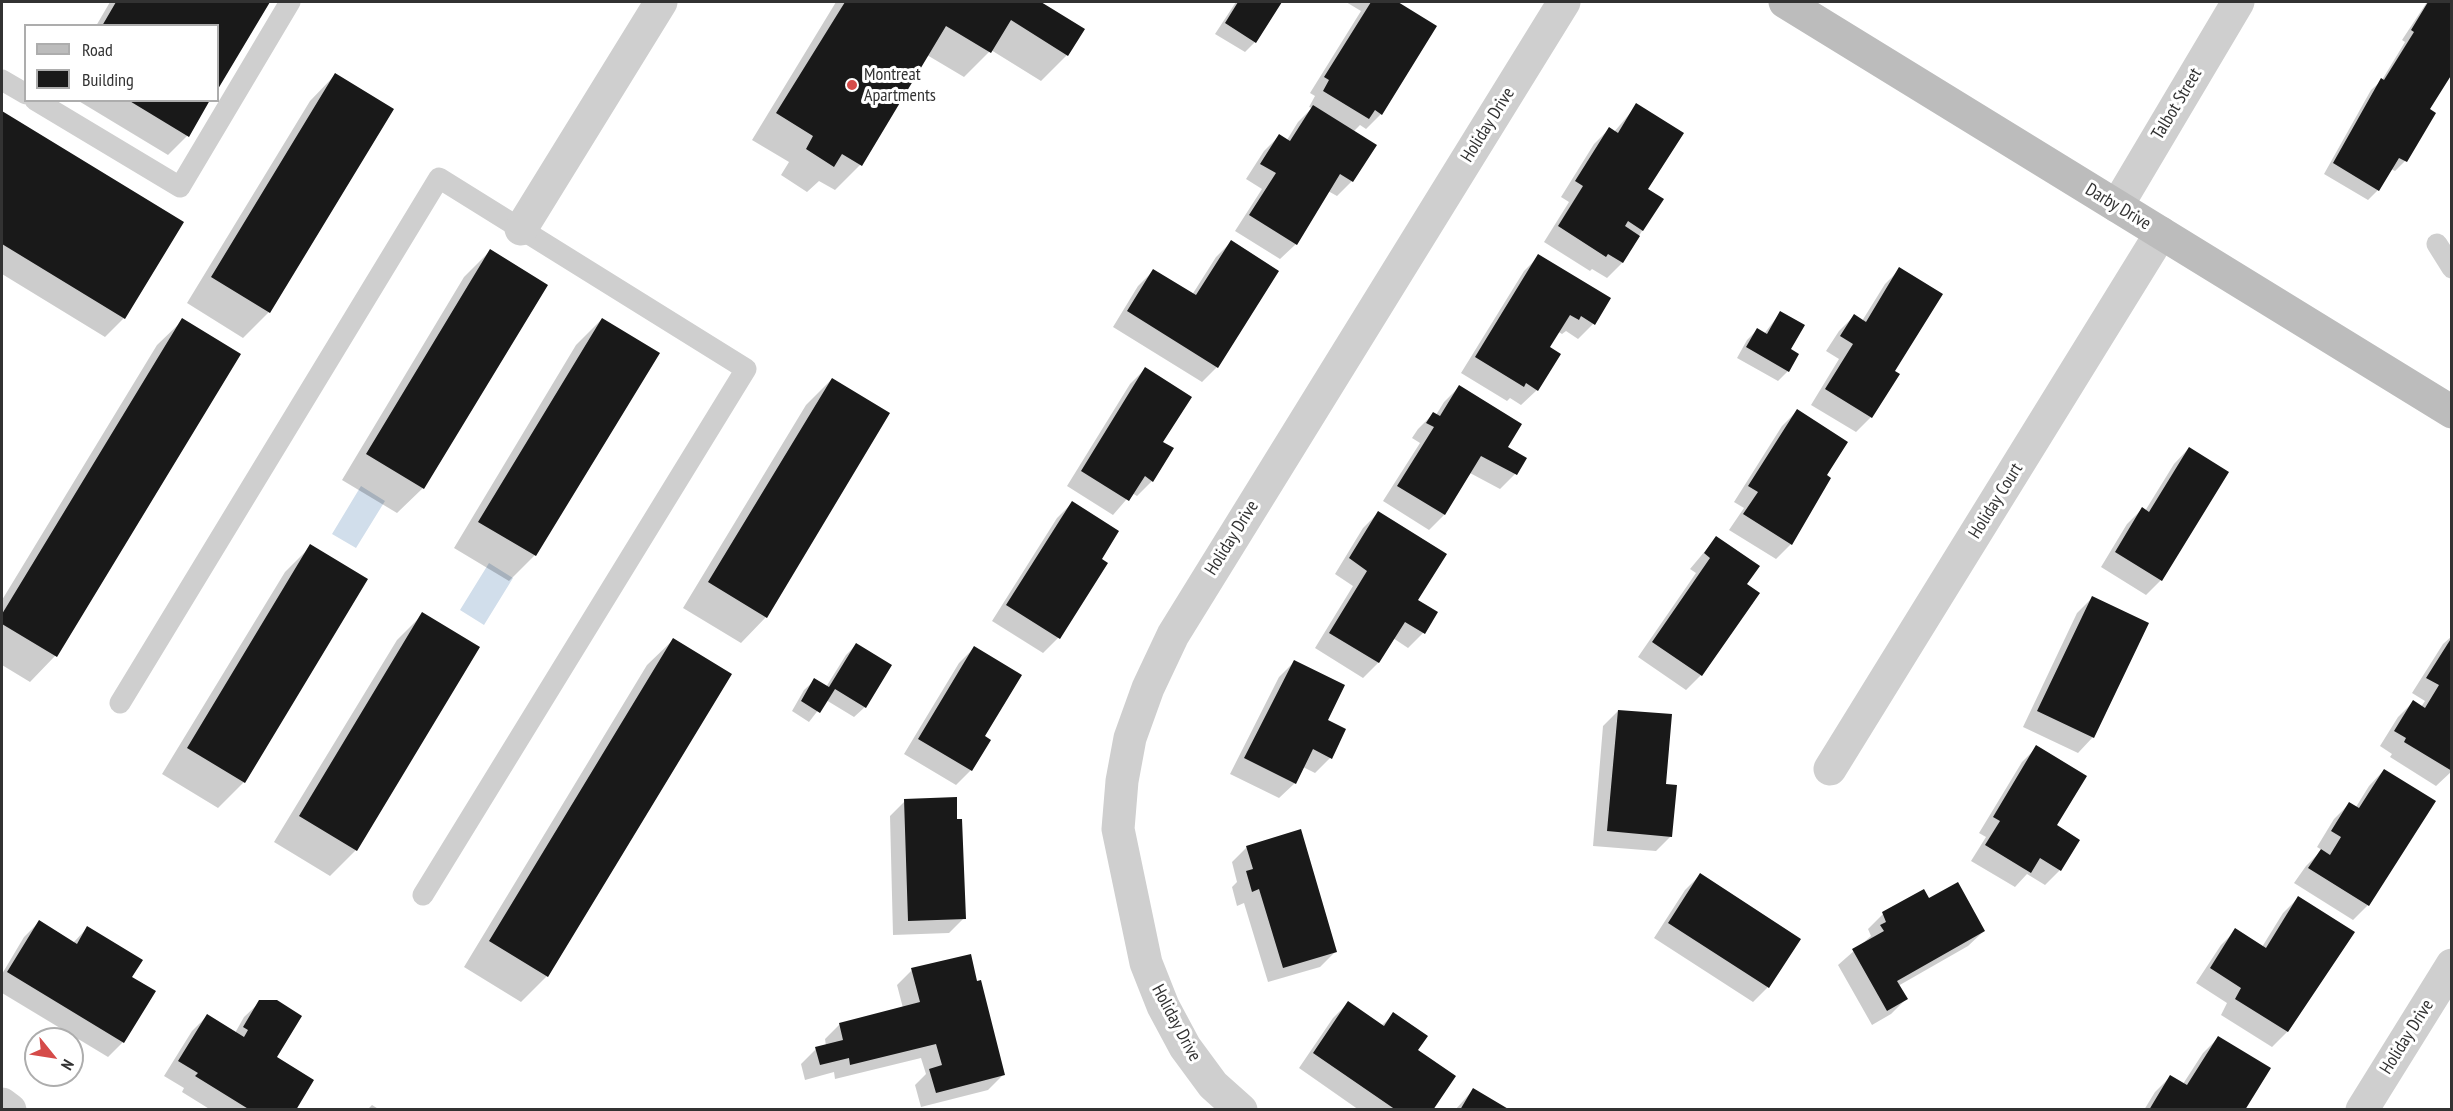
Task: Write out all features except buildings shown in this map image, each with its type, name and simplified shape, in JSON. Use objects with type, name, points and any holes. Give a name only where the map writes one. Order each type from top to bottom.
[{"type":"main road","name":"Darby Drive","points":[[1785,2],[2451,412]]},
{"type":"street","points":[[521,229],[661,2]]},
{"type":"street","name":"Holiday Drive","points":[[1241,1110],[1213,1084],[1185,1047],[1162,1006],[1146,963],[1118,829],[1122,781],[1130,738],[1148,688],[1173,635],[1564,2]]},
{"type":"street","name":"Talbot Street","points":[[2117,206],[2238,2]]},
{"type":"street","name":"Holiday Court","points":[[1830,769],[2161,233]]},
{"type":"street","name":"Holiday Drive","points":[[2362,1110],[2451,964]]},
{"type":"street","points":[[2,1104],[10,1110]]},
{"type":"lane","points":[[39,102],[180,187],[290,2]]},
{"type":"lane","points":[[2,80],[24,93]]},
{"type":"lane","points":[[120,703],[439,178],[746,369],[423,895]]},
{"type":"lane","points":[[2437,244],[2451,268]]},
{"type":"water","points":[[361,486],[385,501],[356,548],[332,534]]},
{"type":"water","points":[[489,563],[513,578],[484,625],[460,610]]},
{"type":"place","name":"Montreat Apartments","points":[[852,85]]}]
